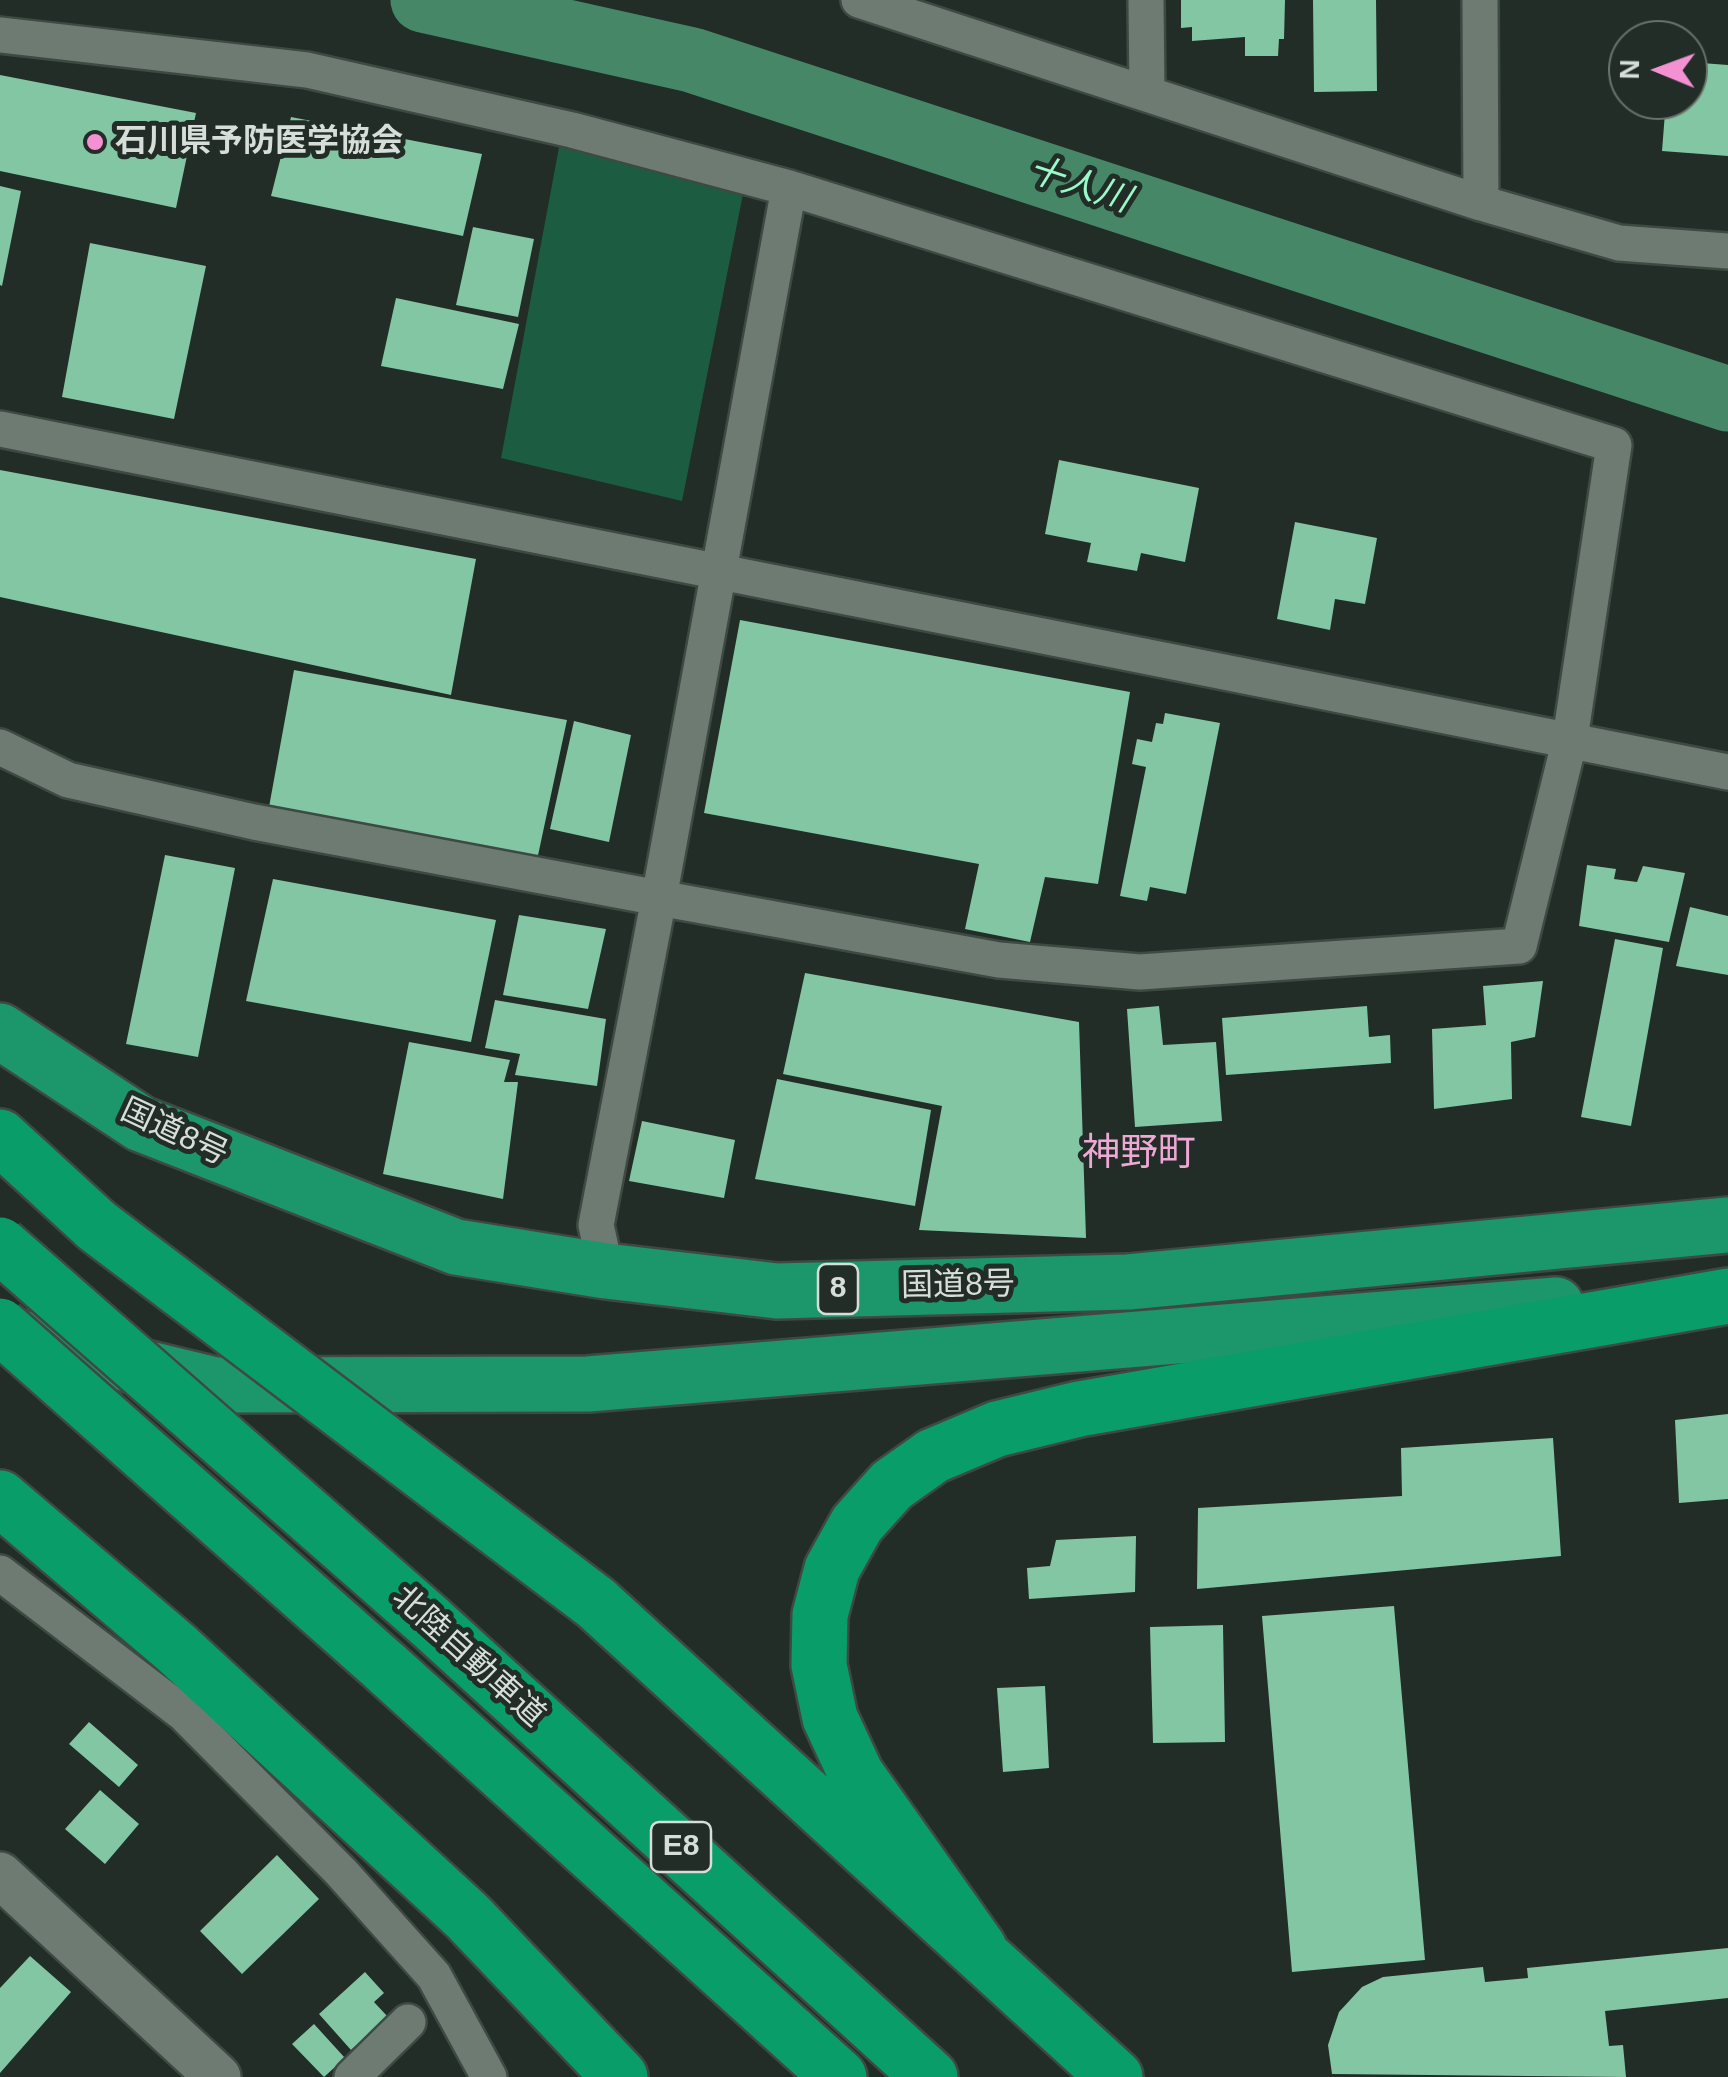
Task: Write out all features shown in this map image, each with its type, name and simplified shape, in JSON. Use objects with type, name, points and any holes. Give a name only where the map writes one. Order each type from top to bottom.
[{"type":"highway","name":"国道8号","points":[[0,1032],[141,1124],[456,1247],[606,1271],[777,1291],[1128,1282],[1728,1225]]},
{"type":"highway","points":[[0,1137],[97,1226]]},
{"type":"highway","points":[[0,1155],[362,1422],[596,1603],[979,1948],[1115,2077]]},
{"type":"highway","name":"北陸自動車道","points":[[0,1245],[429,1622],[930,2077]]},
{"type":"highway","name":"国道8号","points":[[0,1330],[215,1385],[588,1384],[1728,1294]]},
{"type":"highway","points":[[979,1948],[856,1774],[830,1718],[819,1665],[820,1615],[832,1569],[857,1524],[892,1485],[933,1456],[997,1430],[1080,1409],[1728,1294]]},
{"type":"highway","name":"北陸自動車道","points":[[0,1330],[384,1664],[839,2077]]},
{"type":"highway","points":[[0,1498],[176,1648],[468,1917],[620,2077]]},
{"type":"street","points":[[859,0],[1480,203],[1619,243],[1728,251]]},
{"type":"street","points":[[1146,0],[1147,92]]},
{"type":"street","points":[[1480,0],[1480,203]]},
{"type":"street","points":[[0,35],[307,70],[572,130],[789,188],[1614,446],[1570,740],[1519,946],[1140,972],[998,960],[254,822],[68,780],[0,748]]},
{"type":"street","points":[[606,1271],[596,1226],[789,188]]},
{"type":"street","points":[[0,429],[1728,772]]},
{"type":"street","points":[[0,1573],[183,1713],[341,1872],[434,1976],[489,2077]]},
{"type":"street","points":[[0,1875],[207,2073]]},
{"type":"street","points":[[352,2077],[408,2022]]},
{"type":"green space","points":[[560,142],[745,184],[682,501],[501,458]]},
{"type":"building","points":[[1181,0],[1285,0],[1284,39],[1279,39],[1278,56],[1245,56],[1245,37],[1192,41],[1192,27],[1181,28]]},
{"type":"building","points":[[1313,0],[1376,0],[1377,91],[1314,92]]},
{"type":"building","points":[[1708,64],[1728,65],[1728,156],[1662,151],[1664,120],[1708,120]]},
{"type":"building","name":"石川県予防医学協会","points":[[0,75],[196,113],[176,208],[0,171]]},
{"type":"building","points":[[291,117],[482,154],[463,236],[271,196]]},
{"type":"building","points":[[0,186],[21,191],[2,286],[0,285]]},
{"type":"building","points":[[473,227],[534,239],[518,317],[456,305]]},
{"type":"building","points":[[90,243],[206,266],[174,419],[62,397]]},
{"type":"building","points":[[396,298],[519,324],[503,389],[381,366]]},
{"type":"building","points":[[1059,460],[1199,488],[1185,562],[1141,553],[1137,571],[1087,562],[1091,543],[1045,534]]},
{"type":"building","points":[[0,470],[476,559],[451,695],[0,597]]},
{"type":"building","points":[[1295,522],[1377,538],[1365,604],[1335,599],[1330,630],[1277,619]]},
{"type":"building","points":[[740,620],[1130,692],[1098,884],[1045,877],[1030,942],[965,929],[979,864],[704,813]]},
{"type":"building","points":[[294,670],[567,720],[537,860],[269,807]]},
{"type":"building","points":[[1165,713],[1220,723],[1186,894],[1150,887],[1147,901],[1120,896],[1146,767],[1132,764],[1137,739],[1152,742],[1156,723],[1163,724]]},
{"type":"building","points":[[574,721],[631,735],[609,842],[550,829]]},
{"type":"building","points":[[165,855],[235,868],[198,1057],[126,1044]]},
{"type":"building","points":[[1587,865],[1616,869],[1614,879],[1637,882],[1643,866],[1685,873],[1669,942],[1579,926]]},
{"type":"building","points":[[273,879],[496,920],[471,1042],[246,1001]]},
{"type":"building","points":[[1690,907],[1728,916],[1728,975],[1676,966]]},
{"type":"building","points":[[519,915],[606,929],[588,1009],[503,995]]},
{"type":"building","points":[[1615,939],[1663,948],[1631,1126],[1581,1117]]},
{"type":"building","points":[[805,973],[1079,1022],[1086,1238],[919,1230],[942,1106],[783,1074]]},
{"type":"building","points":[[1543,981],[1535,1037],[1511,1042],[1512,1099],[1434,1109],[1432,1029],[1486,1025],[1483,986]]},
{"type":"building","points":[[495,1000],[606,1019],[597,1086],[515,1075],[520,1054],[485,1048]]},
{"type":"building","points":[[1159,1006],[1163,1045],[1216,1042],[1222,1121],[1135,1127],[1127,1009]]},
{"type":"building","points":[[1367,1006],[1369,1037],[1390,1035],[1391,1063],[1226,1075],[1222,1018]]},
{"type":"building","points":[[409,1042],[510,1060],[504,1082],[518,1082],[503,1199],[383,1174]]},
{"type":"building","points":[[777,1079],[931,1110],[915,1206],[755,1179]]},
{"type":"building","points":[[642,1121],[735,1140],[724,1198],[629,1181]]},
{"type":"building","points":[[1728,1414],[1728,1499],[1679,1503],[1675,1420]]},
{"type":"building","points":[[1553,1438],[1561,1556],[1197,1589],[1198,1508],[1402,1496],[1401,1448]]},
{"type":"building","points":[[1136,1536],[1135,1592],[1029,1599],[1027,1568],[1050,1566],[1056,1540]]},
{"type":"building","points":[[1394,1606],[1425,1960],[1292,1972],[1262,1616]]},
{"type":"building","points":[[1223,1625],[1225,1742],[1153,1743],[1150,1627]]},
{"type":"building","points":[[1045,1686],[1049,1768],[1003,1772],[997,1688]]},
{"type":"building","points":[[89,1722],[138,1765],[119,1787],[69,1744]]},
{"type":"building","points":[[100,1790],[139,1824],[105,1864],[65,1829]]},
{"type":"building","points":[[277,1855],[319,1899],[242,1974],[200,1931]]},
{"type":"building","points":[[1728,1948],[1728,1998],[1605,2011],[1609,2046],[1623,2045],[1626,2077],[1332,2074],[1328,2045],[1339,2012],[1362,1987],[1383,1977],[1483,1967],[1485,1982],[1528,1978],[1527,1968]]},
{"type":"building","points":[[30,1956],[71,1992],[0,2073],[0,1988]]},
{"type":"building","points":[[365,1972],[384,1993],[374,2002],[388,2017],[351,2050],[319,2014]]},
{"type":"building","points":[[314,2024],[345,2058],[324,2077],[292,2044]]},
{"type":"waterway","name":"十人川","points":[[423,0],[692,60],[1728,399]]},
{"type":"place","name":"石川県予防医学協会","points":[[95,142]]},
{"type":"district","name":"神野町","points":[[1139,1155]]}]
